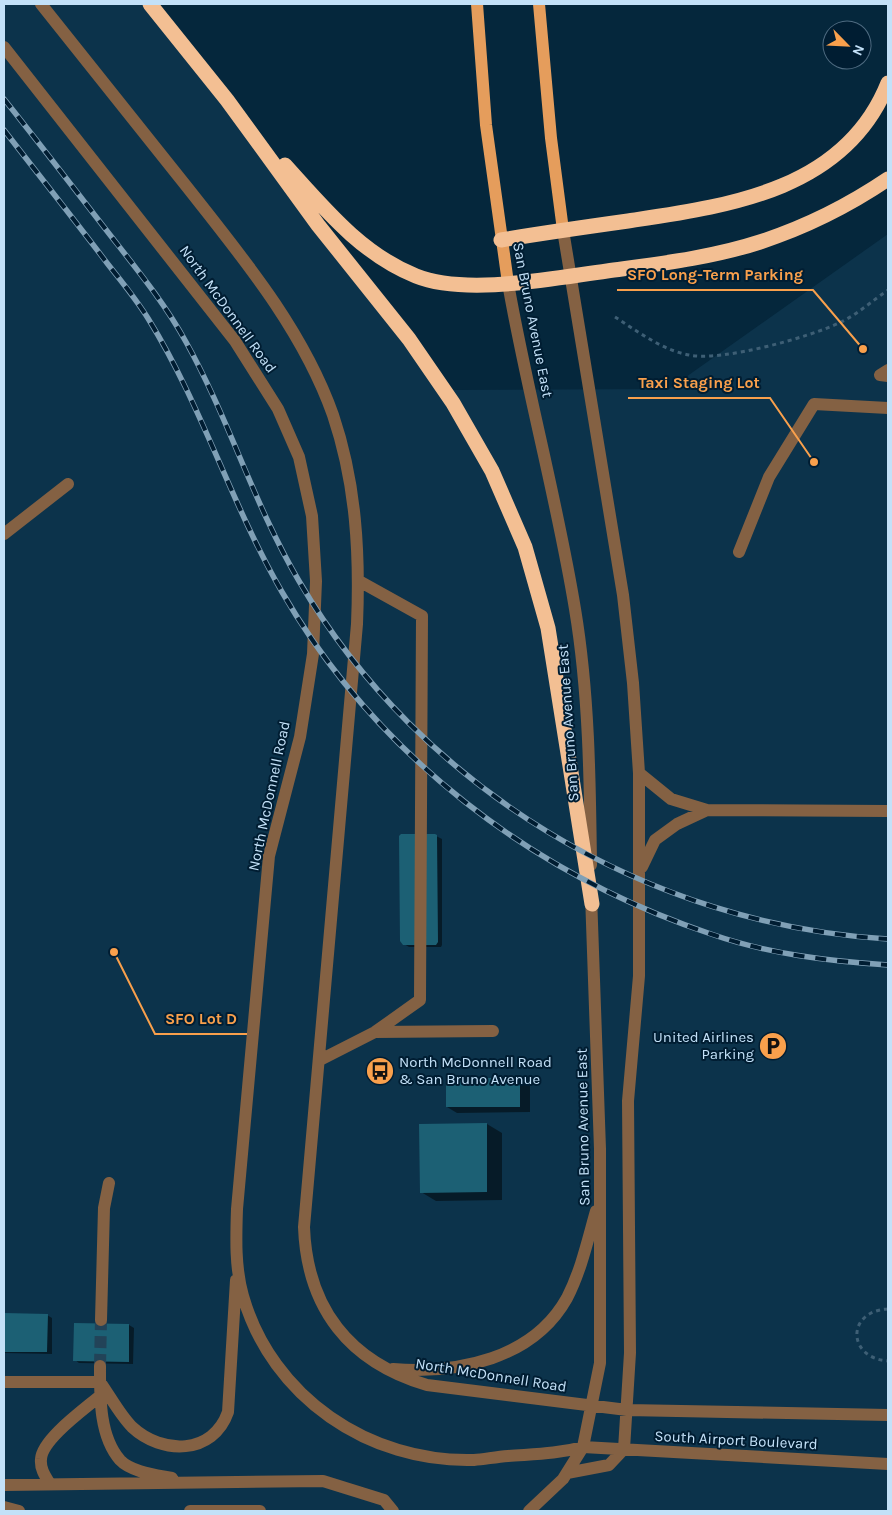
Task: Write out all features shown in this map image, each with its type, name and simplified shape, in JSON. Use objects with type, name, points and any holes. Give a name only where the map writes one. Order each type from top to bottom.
[{"type":"highway","points":[[150,4],[227,100],[318,225],[423,358],[467,427],[503,495],[525,548],[548,628],[592,904]]},
{"type":"highway","points":[[501,240],[705,208],[759,196],[789,184],[828,161],[845,146],[874,111],[888,83]]},
{"type":"highway","points":[[227,100],[337,222],[380,258],[411,274],[430,281],[458,284],[508,283],[678,261],[746,246],[824,217],[888,179]]},
{"type":"main road","name":"San Bruno Avenue East","points":[[477,4],[481,82],[508,283]]},
{"type":"main road","points":[[538,4],[551,138],[563,230]]},
{"type":"street","name":"North McDonnell Road","points":[[42,4],[222,231],[280,311],[310,362],[325,395],[343,448],[355,514],[359,581],[320,1060],[305,1207],[305,1248],[313,1286],[330,1319],[356,1348],[382,1368],[427,1384],[589,1406]]},
{"type":"street","name":"North McDonnell Road","points":[[4,47],[235,341],[265,387],[290,432],[307,485],[315,548],[316,620],[300,736],[269,856],[236,1209],[237,1268],[242,1296],[253,1323],[266,1350],[283,1374],[325,1414],[349,1431],[403,1451],[473,1460],[558,1454],[583,1447]]},
{"type":"street","points":[[563,230],[627,622],[639,773],[640,871],[639,976],[628,1101],[630,1353],[624,1449],[609,1465],[567,1473]]},
{"type":"street","name":"San Bruno Avenue East","points":[[508,283],[579,634],[589,750],[601,1197],[600,1363],[589,1406],[583,1447]]},
{"type":"street","points":[[888,370],[880,375],[888,376]]},
{"type":"street","points":[[739,552],[769,477],[814,404],[888,408]]},
{"type":"street","points":[[4,534],[68,484]]},
{"type":"street","points":[[320,1060],[375,1032],[420,1000],[422,616],[359,581]]},
{"type":"street","points":[[639,773],[671,799],[707,810],[888,811]]},
{"type":"street","points":[[640,871],[655,840],[677,824],[707,810]]},
{"type":"street","points":[[375,1032],[493,1031]]},
{"type":"street","points":[[101,1320],[104,1208],[108,1184]]},
{"type":"street","points":[[382,1368],[426,1369],[472,1364],[507,1353],[535,1335],[559,1310],[567,1297],[601,1197]]},
{"type":"street","points":[[4,1382],[101,1389],[132,1427],[152,1439],[184,1447],[196,1446],[210,1440],[219,1432],[228,1412],[237,1268]]},
{"type":"street","points":[[100,1366],[105,1434],[121,1461],[141,1470],[189,1482]]},
{"type":"street","points":[[50,1484],[42,1470],[40,1457],[53,1436],[101,1389]]},
{"type":"street","name":"South Airport Boulevard","points":[[589,1406],[627,1410],[888,1415]]},
{"type":"street","points":[[529,1511],[567,1473],[583,1447]]},
{"type":"street","name":"South Airport Boulevard","points":[[583,1447],[669,1454],[888,1464]]},
{"type":"street","points":[[4,1485],[323,1481],[384,1500],[393,1511]]},
{"type":"street","points":[[4,1508],[19,1511]]},
{"type":"street","points":[[190,1511],[260,1511]]},
{"type":"path","points":[[614,317],[654,341],[689,356],[728,354],[783,343],[841,322],[888,290]]},
{"type":"path","points":[[888,1309],[870,1313],[857,1326],[856,1335],[862,1349],[878,1359],[888,1361]]},
{"type":"shaded area","points":[[4,4],[148,4],[450,390],[669,389],[888,234],[888,1511],[4,1511]]},
{"type":"building","points":[[401,834],[437,835],[438,942],[436,945],[403,945],[400,941],[399,836]]},
{"type":"building","points":[[446,1078],[520,1078],[520,1107],[446,1107]]},
{"type":"building","points":[[487,1123],[487,1192],[420,1193],[419,1124]]},
{"type":"building","points":[[4,1313],[48,1314],[47,1352],[4,1352]]},
{"type":"building","points":[[74,1323],[129,1324],[129,1362],[73,1361]]},
{"type":"tunnel","points":[[100,1366],[101,1320]]},
{"type":"railway","points":[[4,99],[159,299],[186,342],[201,371],[268,522],[299,581],[349,656],[408,723],[476,782],[549,833],[629,874],[712,906],[799,928],[888,939]]},
{"type":"railway","points":[[4,130],[129,291],[149,320],[185,386],[264,559],[282,592],[320,651],[364,706],[412,756],[465,802],[522,843],[582,878],[645,909],[711,934],[754,947],[798,956],[888,965]]},
{"type":"place","name":"SFO Long-Term Parking","points":[[863,349]]},
{"type":"place","name":"Taxi Staging Lot","points":[[814,462]]},
{"type":"place","name":"SFO Lot D","points":[[114,952]]},
{"type":"place","name":"United Airlines Parking","points":[[773,1046]]},
{"type":"place","name":"North McDonnell Road & San Bruno Avenue","points":[[380,1071]]}]
